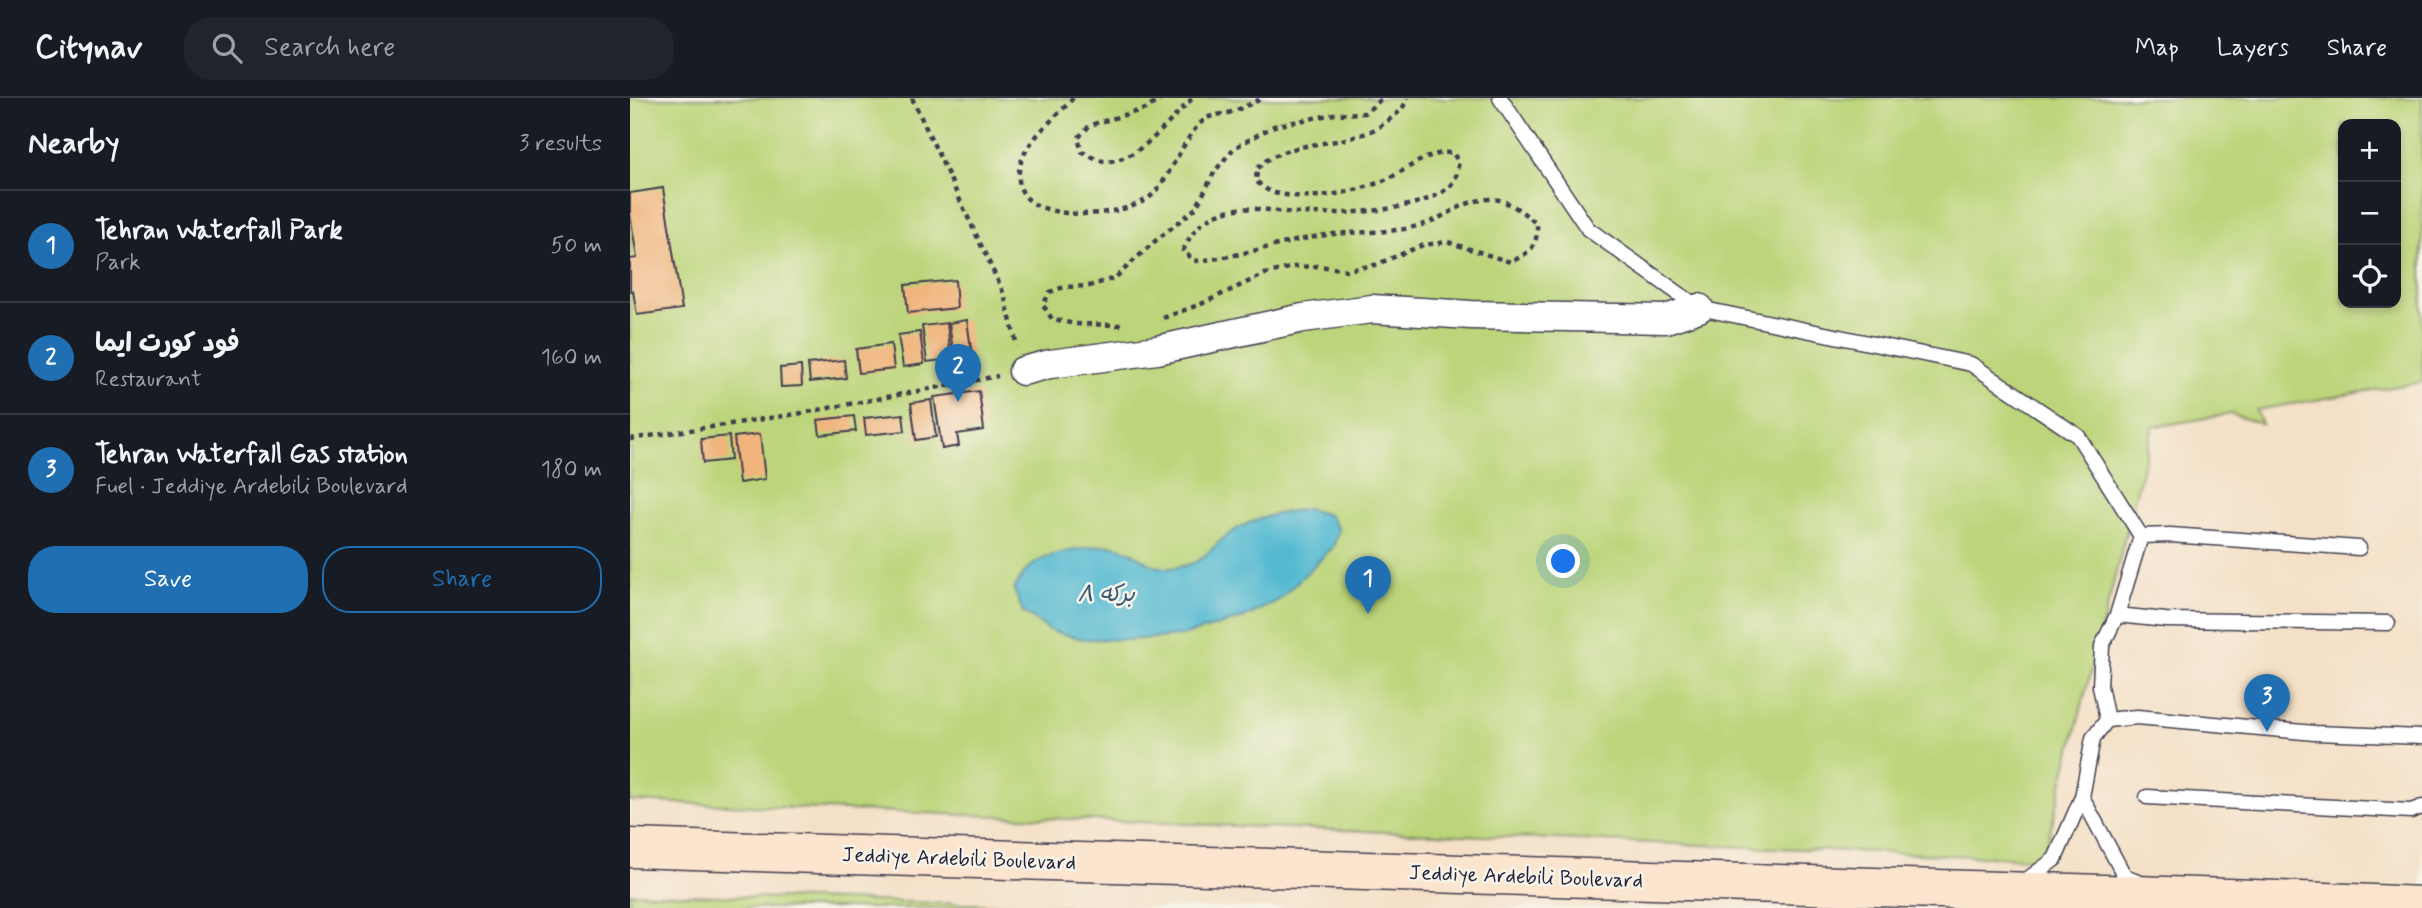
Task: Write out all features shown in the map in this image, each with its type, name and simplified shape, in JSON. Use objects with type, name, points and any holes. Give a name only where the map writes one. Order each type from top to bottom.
[{"type":"main road","name":"Jeddiye Ardebili Boulevard","points":[[630,848],[2422,906]]},
{"type":"street","points":[[1023,371],[1051,364],[1157,350],[1303,318],[1372,309],[1471,315],[1666,319],[1699,308]]},
{"type":"lane","points":[[1500,98],[1588,229],[1699,308],[1971,364],[2078,436],[2141,536],[2117,615],[2102,646],[2099,686],[2108,720]]},
{"type":"lane","points":[[2141,536],[2170,535],[2359,548]]},
{"type":"lane","points":[[2117,615],[2166,620],[2388,623]]},
{"type":"lane","points":[[2011,891],[2055,859],[2082,797],[2093,738],[2108,720],[2137,717],[2315,733],[2422,737]]},
{"type":"lane","points":[[2082,797],[2126,877],[2170,896]]},
{"type":"lane","points":[[2147,797],[2411,811],[2422,807]]},
{"type":"path","points":[[630,439],[797,414],[1023,371],[1004,294],[912,98]]},
{"type":"path","points":[[1073,98],[1035,137],[1020,166],[1020,187],[1031,203],[1057,212],[1091,214],[1121,211],[1150,197],[1177,161],[1192,134],[1208,117],[1227,113],[1262,98]]},
{"type":"path","points":[[1163,98],[1145,110],[1090,125],[1078,138],[1082,152],[1103,161],[1129,156],[1156,137],[1193,98]]},
{"type":"path","points":[[1129,325],[1075,324],[1052,319],[1043,305],[1050,292],[1064,287],[1088,286],[1115,278],[1196,208],[1215,171],[1234,148],[1273,126],[1334,114],[1365,113],[1379,101],[1378,98]]},
{"type":"path","points":[[1162,318],[1201,304],[1265,274],[1293,267],[1320,266],[1347,270],[1375,265],[1423,245],[1448,242],[1510,262],[1527,255],[1537,239],[1537,224],[1521,210],[1494,199],[1471,201],[1423,225],[1375,232],[1324,235],[1218,259],[1194,261],[1183,251],[1191,233],[1206,220],[1224,211],[1381,211],[1419,203],[1440,194],[1454,180],[1459,163],[1453,153],[1440,152],[1384,181],[1341,193],[1307,195],[1271,192],[1256,181],[1257,169],[1269,158],[1292,150],[1349,140],[1379,128],[1404,108],[1407,98]]},
{"type":"green space","points":[[630,98],[2422,98],[2422,382],[2256,410],[2262,424],[2231,414],[2153,427],[2043,859],[630,801]]},
{"type":"green space","points":[[630,893],[1090,908],[630,908]]},
{"type":"water","name":"برکه ۸","points":[[1308,509],[1329,515],[1339,530],[1333,547],[1279,600],[1244,618],[1182,636],[1127,640],[1083,639],[1051,631],[1023,612],[1014,590],[1023,574],[1033,565],[1063,553],[1108,545],[1122,548],[1162,568],[1182,566],[1200,560],[1232,532],[1250,522]]},
{"type":"building","points":[[663,188],[682,309],[637,315],[633,291],[630,291],[630,259],[637,258],[630,214],[630,193]]},
{"type":"building","points":[[955,280],[957,308],[908,313],[905,285]]},
{"type":"building","points":[[967,320],[972,356],[954,358],[949,323]]},
{"type":"building","points":[[947,323],[951,359],[927,362],[922,326]]},
{"type":"building","points":[[920,332],[924,364],[903,367],[898,335]]},
{"type":"building","points":[[891,344],[894,369],[859,373],[856,349]]},
{"type":"building","points":[[844,360],[846,378],[810,382],[808,364]]},
{"type":"building","points":[[801,366],[802,386],[781,387],[780,368]]},
{"type":"building","points":[[979,391],[984,430],[957,434],[959,446],[942,449],[934,397]]},
{"type":"building","points":[[931,400],[936,437],[916,440],[911,403]]},
{"type":"building","points":[[903,414],[905,431],[866,435],[864,418]]},
{"type":"building","points":[[854,416],[856,431],[820,435],[818,420]]},
{"type":"building","points":[[760,434],[765,479],[739,483],[734,437]]},
{"type":"building","points":[[729,436],[731,460],[703,463],[701,439]]},
{"type":"place","name":"فود کورت ایما","points":[[958,402]]},
{"type":"place","name":"Tehran Waterfall Park","points":[[1368,614]]},
{"type":"place","name":"Tehran Waterfall Gas station","points":[[2267,732]]}]
